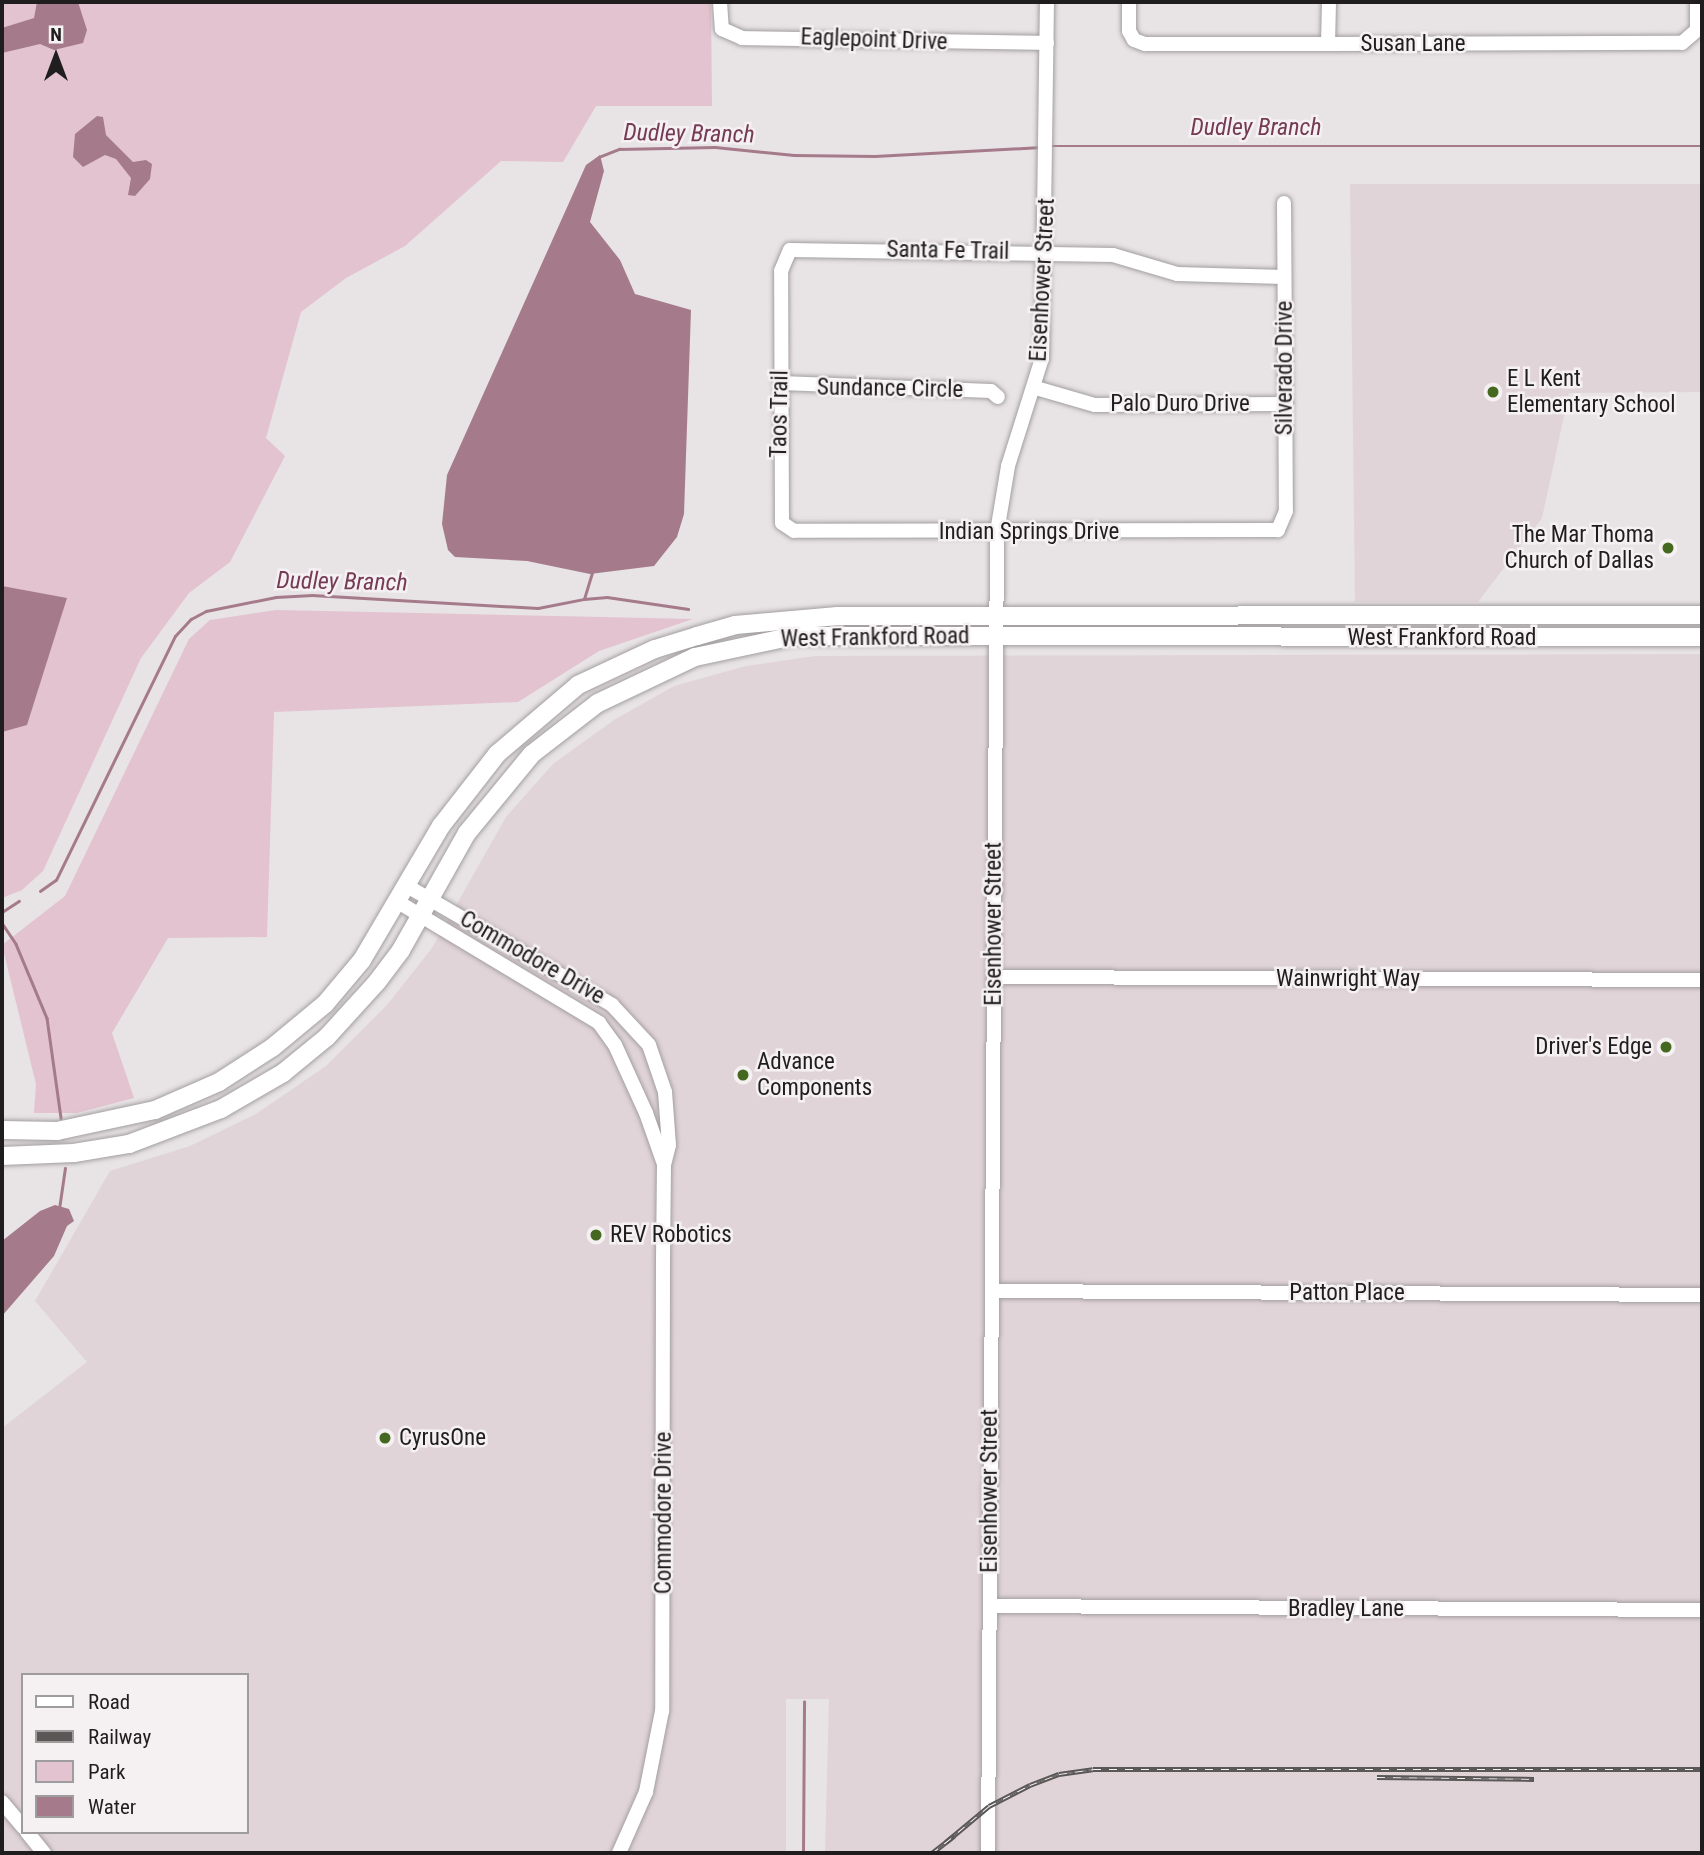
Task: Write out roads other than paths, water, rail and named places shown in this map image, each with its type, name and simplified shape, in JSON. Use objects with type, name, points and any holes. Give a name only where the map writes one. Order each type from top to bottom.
[{"type":"main road","name":"West Frankford Road","points":[[2,1130],[57,1131],[111,1122],[155,1110],[219,1082],[273,1047],[325,1004],[362,960],[441,826],[476,775],[526,725],[608,669],[735,625],[797,617],[1702,615]]},
{"type":"main road","name":"West Frankford Road","points":[[2,1156],[74,1153],[129,1144],[186,1125],[254,1092],[327,1037],[377,982],[483,811],[532,754],[629,685],[695,657],[755,641],[793,636],[1702,637]]},
{"type":"street","name":"Eisenhower Street","points":[[988,1853],[997,532],[1008,466],[1035,388],[1044,328],[1046,2]]},
{"type":"street","name":"Susan Lane","points":[[1129,2],[1129,31],[1134,40],[1145,44],[1682,43],[1697,30],[1697,2]]},
{"type":"street","points":[[1328,44],[1329,2]]},
{"type":"street","name":"Eaglepoint Drive","points":[[720,6],[722,29],[742,38],[1047,43]]},
{"type":"street","name":"Silverado Drive","points":[[1278,530],[1286,511],[1283,203]]},
{"type":"street","name":"Santa Fe Trail","points":[[781,304],[782,263],[790,250],[1046,252],[1126,256],[1177,274],[1206,277],[1284,277]]},
{"type":"street","name":"Taos Trail","points":[[781,304],[782,523]]},
{"type":"street","name":"Sundance Circle","points":[[781,383],[990,391],[998,397]]},
{"type":"street","name":"Palo Duro Drive","points":[[1035,388],[1095,405],[1286,404]]},
{"type":"street","name":"Indian Springs Drive","points":[[782,523],[794,531],[1278,530]]},
{"type":"street","name":"Commodore Drive","points":[[407,886],[425,906],[599,1023],[641,1100],[664,1165]]},
{"type":"street","name":"Commodore Drive","points":[[398,902],[425,906],[612,1005],[649,1045],[665,1092],[669,1145],[664,1165],[662,1711],[646,1792],[619,1853]]},
{"type":"street","name":"Wainwright Way","points":[[994,977],[1702,979]]},
{"type":"street","points":[[599,1023],[612,1005]]},
{"type":"street","points":[[641,1100],[665,1092]]},
{"type":"street","name":"Patton Place","points":[[992,1291],[1702,1295]]},
{"type":"street","name":"Bradley Lane","points":[[990,1606],[1702,1610]]},
{"type":"street","points":[[2,1802],[21,1825]]},
{"type":"street","points":[[29,1834],[44,1853]]},
{"type":"water","points":[[37,2],[78,2],[87,30],[83,43],[54,50],[40,44],[2,53],[2,28],[34,18]]},
{"type":"water","points":[[97,116],[103,117],[106,135],[133,162],[146,160],[152,164],[150,179],[135,196],[128,195],[131,178],[116,159],[105,155],[83,167],[73,157],[75,134]]},
{"type":"water","points":[[600,155],[604,171],[590,222],[620,260],[635,294],[691,310],[684,514],[677,537],[654,566],[590,574],[527,561],[455,557],[448,550],[442,524],[447,475],[586,165]]},
{"type":"water","points":[[2,586],[67,598],[27,725],[2,732]]},
{"type":"water","points":[[55,1205],[69,1209],[74,1221],[67,1226],[54,1256],[2,1316],[2,1241],[40,1211]]},
{"type":"waterway","name":"Dudley Branch","points":[[1051,146],[1702,146]]},
{"type":"waterway","name":"Dudley Branch","points":[[599,157],[619,149],[715,147],[794,155],[875,156],[1041,147]]},
{"type":"waterway","name":"Dudley Branch","points":[[40,891],[56,880],[175,636],[191,619],[206,611],[276,597],[312,595],[538,608],[584,599],[592,573]]},
{"type":"waterway","points":[[584,599],[607,597],[688,609]]},
{"type":"waterway","name":"Dudley Branch","points":[[2,912],[19,901]]},
{"type":"waterway","points":[[2,923],[16,944],[47,1018],[61,1118]]},
{"type":"waterway","points":[[59,1209],[65,1168]]},
{"type":"waterway","points":[[803,1853],[804,1702]]},
{"type":"railway","points":[[946,1842],[989,1806],[1030,1785],[1059,1774],[1093,1769],[1702,1769]]},
{"type":"railway","points":[[1377,1777],[1534,1779]]},
{"type":"railway","points":[[932,1853],[954,1836]]},
{"type":"place","name":"E L Kent Elementary School","points":[[1493,392]]},
{"type":"place","name":"The Mar Thoma Church of Dallas","points":[[1668,548]]},
{"type":"place","name":"Driver's Edge","points":[[1666,1047]]},
{"type":"place","name":"Advance Components","points":[[743,1075]]},
{"type":"place","name":"REV Robotics","points":[[596,1235]]},
{"type":"place","name":"CyrusOne","points":[[385,1438]]}]
